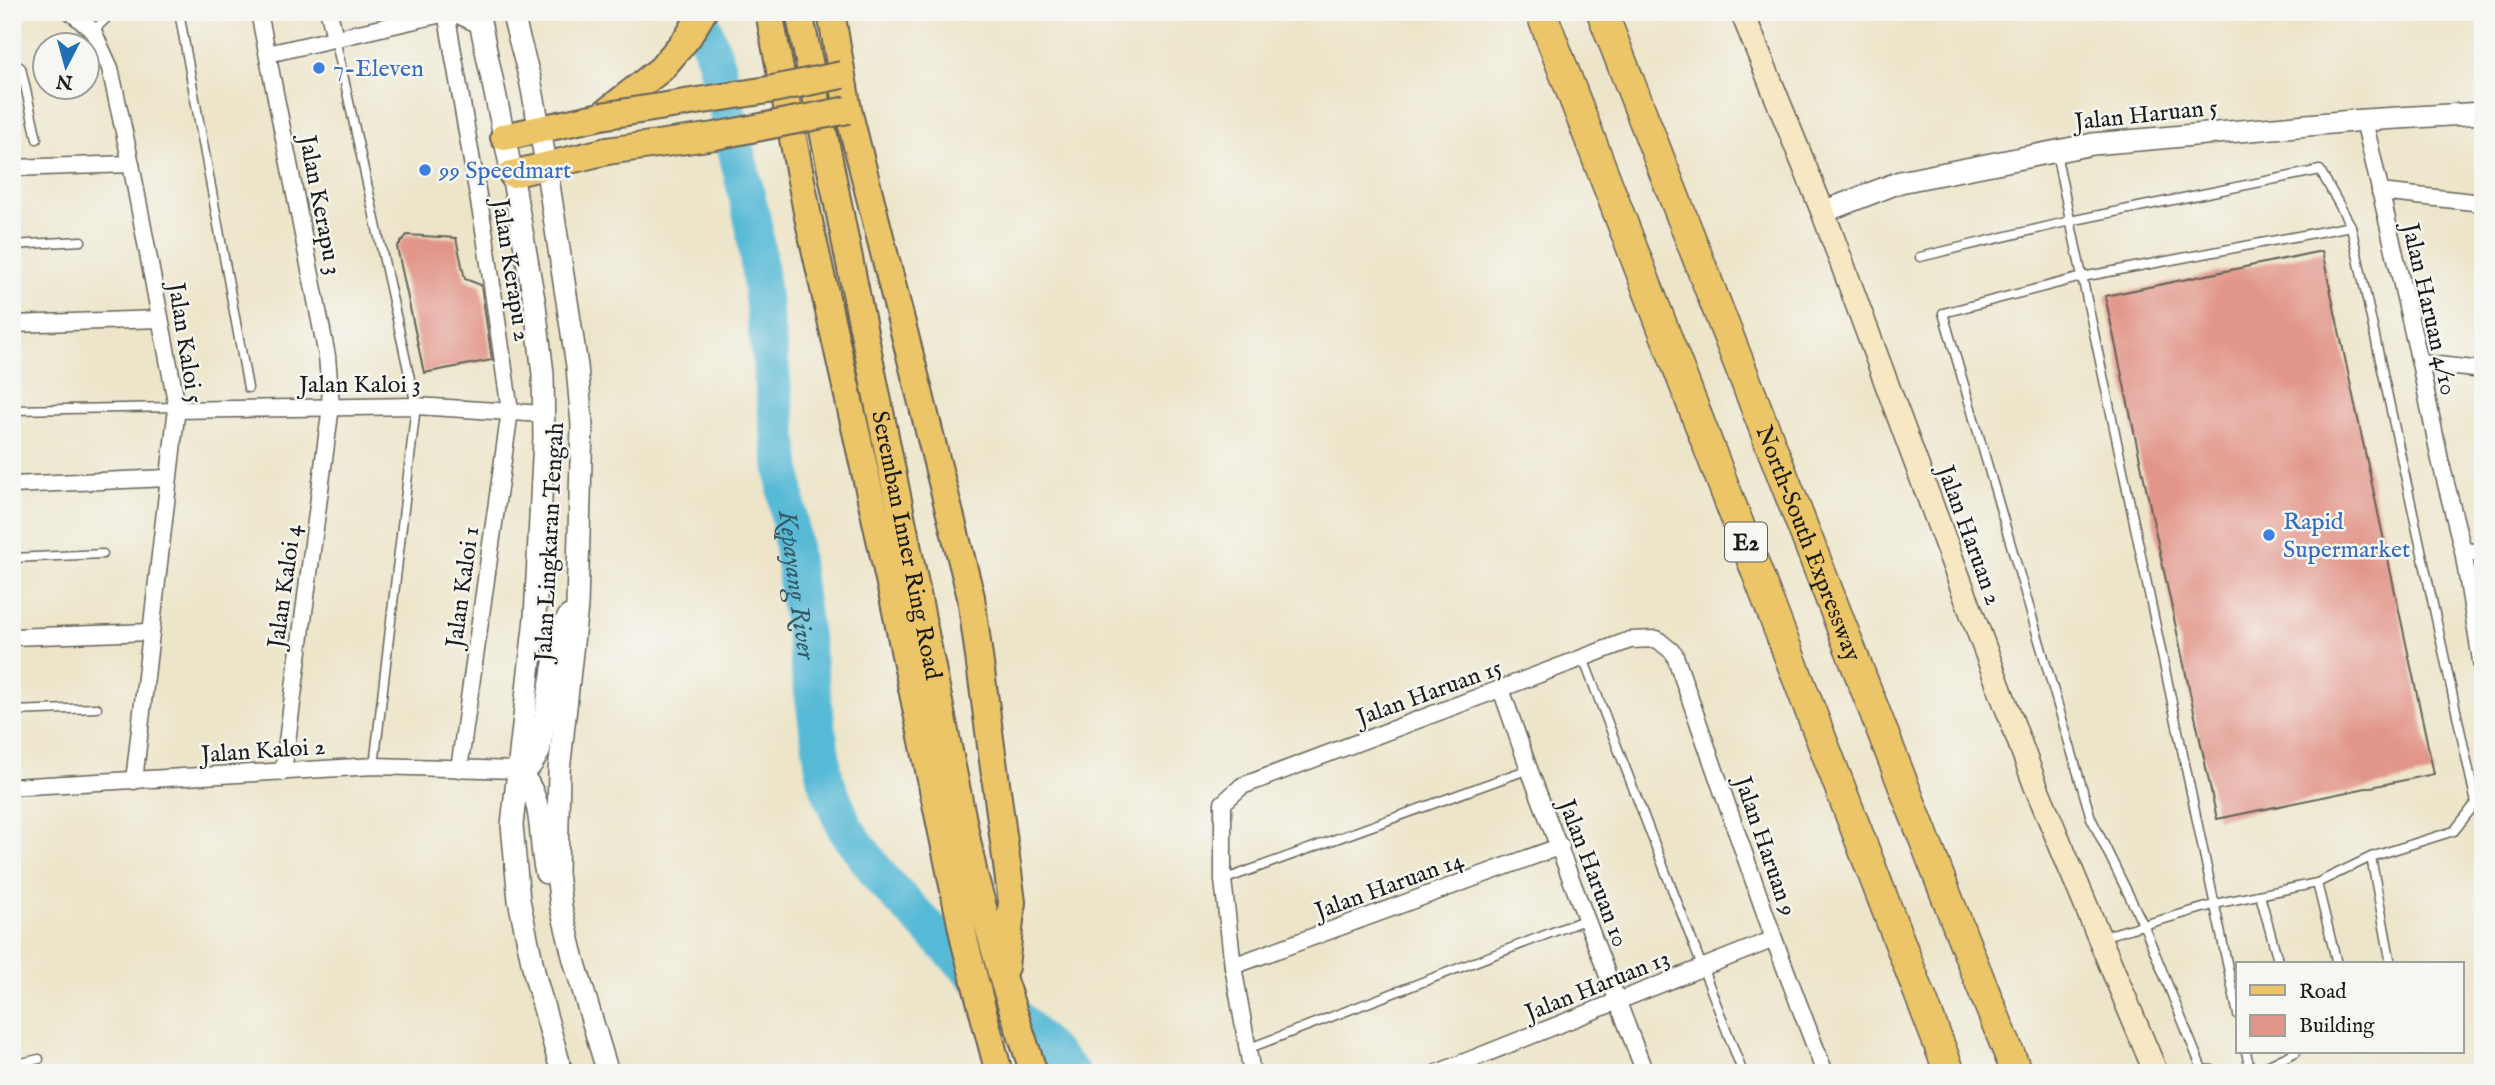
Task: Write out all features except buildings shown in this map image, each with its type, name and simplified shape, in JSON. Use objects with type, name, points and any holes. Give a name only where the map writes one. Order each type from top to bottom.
[{"type":"highway","name":"E2","points":[[1541,12],[1950,1073]]},
{"type":"highway","name":"North–South Expressway","points":[[1602,12],[2017,1073]]},
{"type":"main road","points":[[601,116],[661,69],[688,37],[703,12]]},
{"type":"main road","name":"Seremban Inner Ring Road","points":[[769,12],[808,217],[893,597],[962,873],[1034,1073]]},
{"type":"main road","name":"Seremban Inner Ring Road","points":[[799,12],[962,873],[965,943],[999,1073]]},
{"type":"main road","points":[[831,12],[848,110],[971,597],[1012,902],[1003,983]]},
{"type":"main road","name":"Jalan Haruan 2","points":[[1742,12],[1823,212],[2035,785],[2156,1073]]},
{"type":"main road","points":[[504,137],[601,116],[768,90],[842,75]]},
{"type":"main road","points":[[512,174],[607,151],[715,136],[848,110]]},
{"type":"street","name":"Jalan Kaloi 5","points":[[71,12],[93,31],[110,68],[131,164],[176,408],[134,781]]},
{"type":"street","name":"Jalan Kerapu 3","points":[[260,12],[327,356],[331,407]]},
{"type":"street","points":[[329,12],[335,38]]},
{"type":"street","name":"Jalan Lingkaran Tengah","points":[[512,12],[540,130],[577,366],[582,425],[577,606],[557,814],[557,873],[561,907],[574,960],[608,1073]]},
{"type":"street","points":[[268,54],[446,13],[480,19]]},
{"type":"street","name":"Jalan Kerapu 2","points":[[446,13],[485,236],[510,411]]},
{"type":"street","name":"Jalan Lingkaran Tengah","points":[[480,19],[512,174],[535,305],[543,374],[544,414],[535,618],[512,825],[519,900],[535,976],[562,1073]]},
{"type":"street","name":"Jalan Haruan 5","points":[[1823,212],[1900,182],[2093,144],[2364,120],[2483,113]]},
{"type":"street","name":"Jalan Haruan 4/10","points":[[2364,120],[2463,551],[2483,673]]},
{"type":"street","points":[[12,169],[131,164]]},
{"type":"street","points":[[2380,192],[2483,203]]},
{"type":"street","points":[[12,324],[160,318]]},
{"type":"street","points":[[2420,363],[2483,370]]},
{"type":"street","name":"Jalan Kaloi 3","points":[[176,408],[416,406],[544,414]]},
{"type":"street","name":"Jalan Kaloi 4","points":[[283,772],[331,407]]},
{"type":"street","name":"Jalan Kaloi 1","points":[[460,768],[510,411]]},
{"type":"street","points":[[12,485],[168,478]]},
{"type":"street","points":[[2463,551],[2483,553]]},
{"type":"street","points":[[561,907],[544,865],[535,797],[529,782],[517,770],[531,765],[539,752],[561,629],[577,606]]},
{"type":"street","points":[[12,638],[150,632]]},
{"type":"street","name":"Jalan Haruan 15","points":[[1223,880],[1223,803],[1242,786],[1630,640],[1657,639]]},
{"type":"street","name":"Jalan Haruan 9","points":[[1657,639],[1674,653],[1774,939],[1825,1073]]},
{"type":"street","name":"Jalan Haruan 10","points":[[1501,689],[1645,1073]]},
{"type":"street","name":"Jalan Kaloi 2","points":[[12,787],[374,766],[517,770]]},
{"type":"street","name":"Jalan Haruan 14","points":[[1233,966],[1560,846]]},
{"type":"street","points":[[1223,880],[1233,966],[1252,1073]]},
{"type":"street","name":"Jalan Haruan 13","points":[[1437,1073],[1774,939]]},
{"type":"lane","points":[[93,31],[113,12]]},
{"type":"lane","points":[[179,12],[248,388]]},
{"type":"lane","points":[[335,38],[416,406],[374,766]]},
{"type":"lane","points":[[12,61],[21,68],[37,139]]},
{"type":"lane","points":[[2056,150],[2236,1006]]},
{"type":"lane","points":[[1920,257],[2070,221],[2320,170],[2351,226],[2476,803],[2454,831],[2371,856],[2318,883],[2213,905],[2098,938]]},
{"type":"lane","points":[[2243,1073],[2202,1069],[2144,926],[2091,818],[1944,313],[2082,277],[2351,226]]},
{"type":"lane","points":[[12,245],[81,242]]},
{"type":"lane","points":[[12,410],[176,408]]},
{"type":"lane","points":[[12,558],[103,554]]},
{"type":"lane","points":[[1583,658],[1743,1073]]},
{"type":"lane","points":[[12,711],[97,708]]},
{"type":"lane","points":[[1223,880],[1529,769]]},
{"type":"lane","points":[[2371,856],[2391,962]]},
{"type":"lane","points":[[2318,883],[2337,962]]},
{"type":"lane","points":[[2260,895],[2278,962]]},
{"type":"lane","points":[[1247,1049],[1587,919]]},
{"type":"lane","points":[[2247,1054],[2252,1073],[2292,1054]]},
{"type":"lane","points":[[12,1065],[38,1059]]},
{"type":"waterway","name":"Kepayang River","points":[[698,12],[715,58],[754,227],[798,592],[825,779],[845,828],[884,882],[1071,1073]]},
{"type":"place","name":"7-Eleven","points":[[319,68]]},
{"type":"place","name":"99 Speedmart","points":[[425,170]]},
{"type":"place","name":"Rapid Supermarket","points":[[2269,535]]}]
